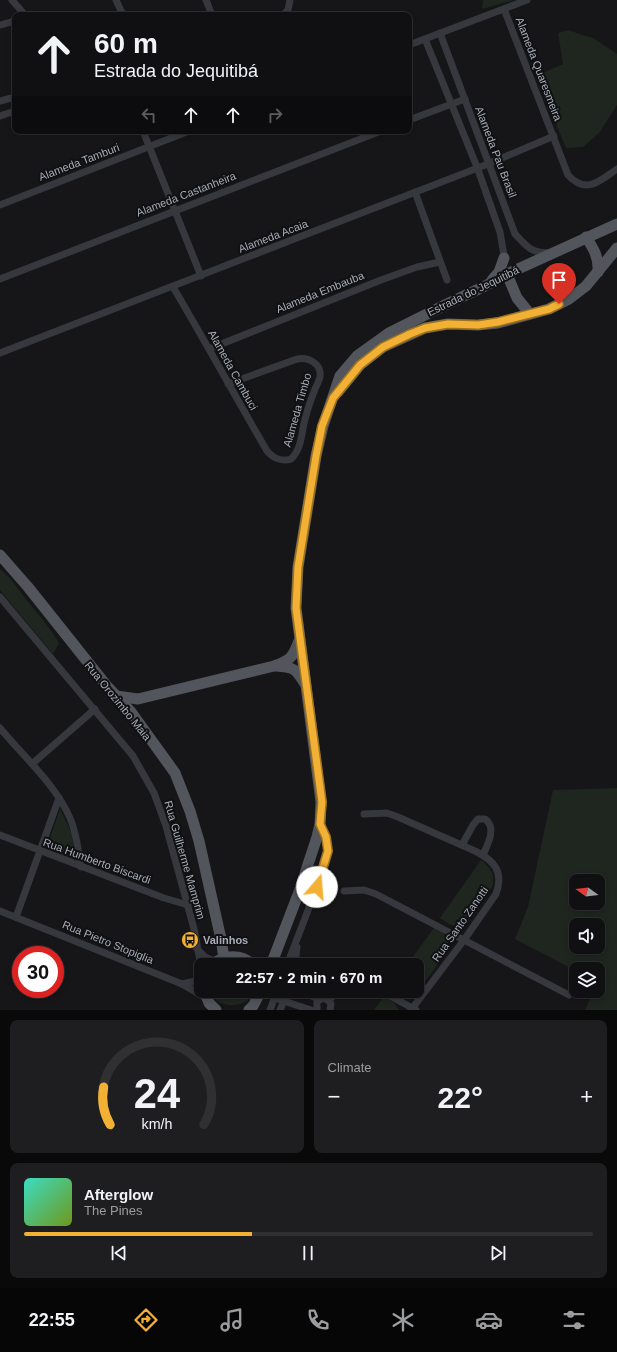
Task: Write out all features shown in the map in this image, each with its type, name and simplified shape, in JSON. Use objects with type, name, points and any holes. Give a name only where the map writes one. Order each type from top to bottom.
[{"type":"main road","name":"Estrada do Jequitibá","points":[[274,958],[305,874],[320,824],[322,802],[296,608],[298,567],[322,426],[340,376],[357,356],[389,333],[508,274],[617,224]]},
{"type":"main road","points":[[586,237],[596,254],[599,264],[598,272]]},
{"type":"main road","name":"Estrada do Jequitibá","points":[[333,398],[360,365],[383,347],[410,334],[436,325],[478,325],[506,321],[549,309],[569,299],[586,286],[617,248]]},
{"type":"main road","points":[[485,286],[499,272],[504,258]]},
{"type":"main road","points":[[508,274],[517,298],[530,314]]},
{"type":"main road","name":"Rua Orozimbo Maia","points":[[0,556],[51,616],[98,676],[131,712],[175,773],[190,811],[203,860],[221,940],[218,958]]},
{"type":"main road","points":[[116,696],[138,699],[274,666],[290,659],[295,653],[300,640]]},
{"type":"main road","points":[[274,666],[295,670],[307,689]]},
{"type":"main road","points":[[137,722],[136,710],[138,699]]},
{"type":"main road","points":[[207,998],[209,1003],[216,1010]]},
{"type":"main road","points":[[251,1009],[257,998]]},
{"type":"street","points":[[12,0],[22,12]]},
{"type":"street","points":[[116,0],[122,12]]},
{"type":"street","points":[[206,0],[211,12]]},
{"type":"street","points":[[286,12],[290,0]]},
{"type":"street","points":[[412,44],[527,0]]},
{"type":"street","name":"Alameda Quaresmeira","points":[[504,9],[568,175],[576,183],[586,186],[599,182],[617,168]]},
{"type":"street","points":[[0,25],[12,22]]},
{"type":"street","name":"Alameda Pau Brasil","points":[[440,33],[515,234],[530,249],[539,253],[555,252]]},
{"type":"street","points":[[425,39],[477,167],[502,238],[504,258],[508,274]]},
{"type":"street","points":[[0,101],[12,98]]},
{"type":"street","points":[[412,119],[465,99]]},
{"type":"street","points":[[0,116],[12,112]]},
{"type":"street","points":[[144,134],[201,276]]},
{"type":"street","name":"Alameda Tamburi","points":[[0,205],[182,134]]},
{"type":"street","name":"Alameda Castanheira","points":[[0,279],[373,134]]},
{"type":"street","name":"Alameda Acaia","points":[[0,353],[488,164],[554,136]]},
{"type":"street","points":[[415,192],[447,280]]},
{"type":"street","points":[[502,238],[515,234]]},
{"type":"street","name":"Alameda Embauba","points":[[209,349],[380,280],[417,267],[440,262]]},
{"type":"street","name":"Alameda Cambuci","points":[[172,287],[267,451],[270,455],[279,459]]},
{"type":"street","name":"Alameda Timbo","points":[[228,384],[297,359],[307,359],[317,366],[320,371],[320,378],[306,416],[299,448],[291,459],[279,459]]},
{"type":"street","name":"Rua Guilherme Mamprim","points":[[0,597],[133,756],[154,793],[166,826],[188,905],[199,958]]},
{"type":"street","points":[[32,764],[95,709]]},
{"type":"street","points":[[0,728],[32,764],[63,803],[71,820],[77,839],[81,867]]},
{"type":"street","points":[[16,917],[59,798]]},
{"type":"street","name":"Rua Santo Zanotti","points":[[364,814],[387,813],[462,845],[483,855],[496,867],[500,877],[496,894],[413,1009]]},
{"type":"street","points":[[462,845],[478,819],[485,819],[489,822],[492,829],[483,855]]},
{"type":"street","points":[[291,958],[317,887],[328,851],[326,837],[320,824]]},
{"type":"street","name":"Rua Humberto Biscardi","points":[[0,836],[40,852],[188,905]]},
{"type":"street","points":[[344,891],[364,890],[376,894],[569,995]]},
{"type":"street","name":"Rua Pietro Stopiglia","points":[[0,911],[194,989]]},
{"type":"street","points":[[296,958],[299,936]]},
{"type":"street","points":[[197,949],[208,958]]},
{"type":"street","points":[[182,984],[194,981]]},
{"type":"street","points":[[270,1010],[274,998]]},
{"type":"street","points":[[281,998],[284,1001],[312,1010]]},
{"type":"street","points":[[280,1010],[285,998]]},
{"type":"street","points":[[315,998],[319,1000],[324,999],[330,1001]]},
{"type":"street","points":[[330,1010],[330,1001],[332,998]]},
{"type":"street","points":[[393,998],[413,1009]]},
{"type":"street","points":[[317,1010],[316,1005],[319,1000]]},
{"type":"shaded area","points":[[483,0],[514,0],[482,9]]},
{"type":"shaded area","points":[[569,30],[593,38],[617,54],[617,105],[599,133],[583,147],[566,148],[536,76],[563,64],[558,33]]},
{"type":"shaded area","points":[[0,569],[13,582],[47,625],[59,643],[53,654],[0,590]]},
{"type":"shaded area","points":[[617,788],[617,1010],[585,1010],[591,998],[605,998],[605,962],[569,962],[569,967],[515,939],[528,907],[553,790]]},
{"type":"shaded area","points":[[60,809],[72,834],[75,863],[45,852]]},
{"type":"shaded area","points":[[481,860],[489,867],[492,873],[492,887],[464,926],[454,926],[448,924],[440,918]]},
{"type":"shaded area","points":[[434,928],[446,936],[448,950],[424,983],[424,958],[412,958]]},
{"type":"shaded area","points":[[215,998],[250,998],[246,1002],[232,1005],[219,1002]]},
{"type":"shaded area","points":[[383,998],[387,998],[395,1004],[399,1010],[374,1010]]},
{"type":"place","name":"Valinhos","points":[[190,940]]},
{"type":"route","points":[[317,887],[328,851],[328,843],[320,824],[322,802],[296,608],[298,567],[316,456],[322,426],[333,398],[360,365],[383,347],[410,334],[436,325],[478,325],[513,319],[549,309],[559,304]]}]
